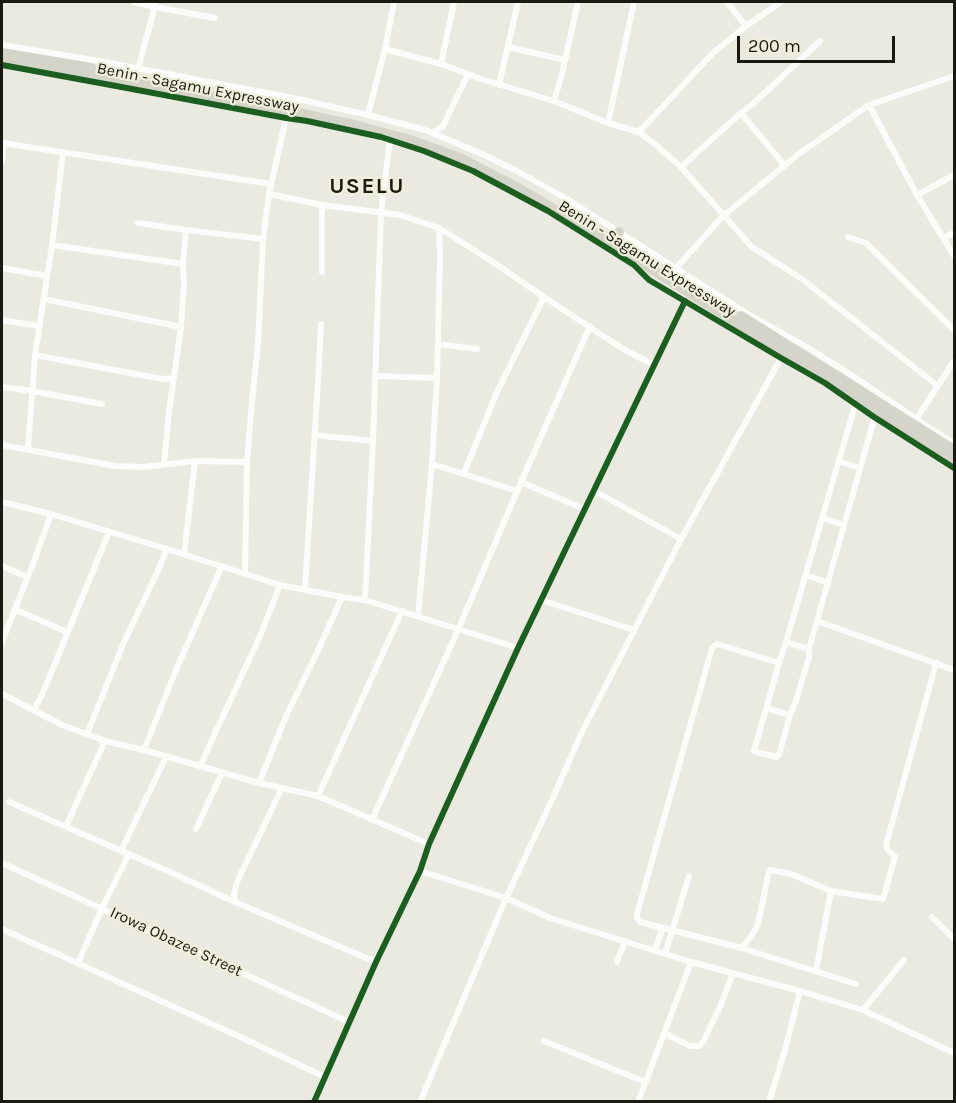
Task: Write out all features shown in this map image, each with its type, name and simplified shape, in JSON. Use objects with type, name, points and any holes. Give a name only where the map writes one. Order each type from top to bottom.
[{"type":"highway","name":"Benin - Sagamu Expressway","points":[[2,53],[300,107],[389,126],[487,163],[617,235],[914,422],[954,450]]},
{"type":"highway","points":[[2,61],[350,124],[410,140],[460,158],[577,222],[875,413],[954,459]]},
{"type":"street","points":[[134,2],[155,4],[215,18]]},
{"type":"street","points":[[368,115],[385,50],[393,2]]},
{"type":"street","points":[[441,64],[454,2]]},
{"type":"street","points":[[499,85],[518,2]]},
{"type":"street","points":[[554,101],[578,2]]},
{"type":"street","points":[[608,123],[634,2]]},
{"type":"street","points":[[727,2],[746,26]]},
{"type":"street","points":[[639,132],[713,53],[781,2]]},
{"type":"street","points":[[138,69],[155,4]]},
{"type":"street","points":[[681,167],[820,41]]},
{"type":"street","points":[[2,45],[298,99],[433,133],[517,171],[567,199],[617,235],[676,268],[844,371],[914,422],[954,443]]},
{"type":"street","points":[[508,47],[565,60]]},
{"type":"street","points":[[385,50],[441,64],[639,132],[681,167],[752,247],[802,279],[938,386]]},
{"type":"street","points":[[2,65],[101,80],[307,121],[390,140],[424,151],[473,171],[548,211],[634,265],[649,280],[856,401],[778,663],[754,751],[756,752],[777,757],[779,755],[875,413],[954,468]]},
{"type":"street","points":[[433,133],[443,126],[468,74]]},
{"type":"street","points":[[676,268],[723,216],[800,153],[868,105],[954,76]]},
{"type":"street","points":[[868,105],[916,195],[954,256]]},
{"type":"street","points":[[741,113],[785,166]]},
{"type":"street","points":[[245,574],[247,462],[258,344],[263,239],[269,194],[286,118]]},
{"type":"street","points":[[365,600],[381,212],[390,140]]},
{"type":"street","points":[[2,160],[3,143],[272,184]]},
{"type":"street","points":[[28,449],[34,355],[52,244],[63,152]]},
{"type":"street","points":[[916,195],[954,175]]},
{"type":"street","points":[[269,194],[322,205],[400,215],[439,228],[623,349],[654,366]]},
{"type":"street","points":[[322,205],[322,272]]},
{"type":"street","points":[[138,223],[263,239]]},
{"type":"street","points":[[418,616],[432,464],[437,378],[439,228]]},
{"type":"street","points":[[164,464],[181,327],[186,230]]},
{"type":"street","points":[[943,238],[954,233]]},
{"type":"street","points":[[848,237],[866,243],[954,330]]},
{"type":"street","points":[[52,244],[183,264]]},
{"type":"street","points":[[2,268],[47,276]]},
{"type":"street","points":[[464,473],[496,392],[544,297]]},
{"type":"street","points":[[44,299],[181,327]]},
{"type":"street","points":[[314,1101],[376,962],[420,871],[429,844],[518,648],[685,301]]},
{"type":"street","points":[[2,320],[38,326]]},
{"type":"street","points":[[305,590],[321,324]]},
{"type":"street","points":[[372,820],[458,630],[590,326]]},
{"type":"street","points":[[438,344],[477,350]]},
{"type":"street","points":[[34,355],[151,377],[173,378]]},
{"type":"street","points":[[420,1101],[506,898],[581,734],[681,539],[781,358]]},
{"type":"street","points":[[914,422],[954,361]]},
{"type":"street","points":[[375,376],[437,378]]},
{"type":"street","points":[[2,387],[102,404]]},
{"type":"street","points":[[314,435],[373,441]]},
{"type":"street","points":[[2,445],[115,466],[144,467],[195,461],[247,462]]},
{"type":"street","points":[[184,555],[195,461]]},
{"type":"street","points":[[838,461],[860,468]]},
{"type":"street","points":[[432,464],[517,491]]},
{"type":"street","points":[[521,482],[584,509]]},
{"type":"street","points":[[593,490],[681,539]]},
{"type":"street","points":[[2,502],[51,514],[280,585],[365,600],[518,648]]},
{"type":"street","points":[[2,642],[3,631],[14,609],[51,514]]},
{"type":"street","points":[[822,518],[844,525]]},
{"type":"street","points":[[34,710],[109,532]]},
{"type":"street","points":[[87,734],[124,642],[167,549]]},
{"type":"street","points":[[2,566],[27,577]]},
{"type":"street","points":[[144,750],[222,566]]},
{"type":"street","points":[[806,575],[828,583]]},
{"type":"street","points":[[200,766],[260,636],[280,585]]},
{"type":"street","points":[[259,783],[287,714],[342,597]]},
{"type":"street","points":[[541,600],[634,630]]},
{"type":"street","points":[[14,609],[67,632]]},
{"type":"street","points":[[318,796],[402,611]]},
{"type":"street","points":[[817,621],[954,670]]},
{"type":"street","points":[[786,642],[809,650]]},
{"type":"street","points":[[778,663],[717,644],[712,648],[637,914],[640,922],[741,948],[856,984]]},
{"type":"street","points":[[741,948],[751,937],[758,924],[770,870],[791,874],[831,891],[883,899],[895,857],[886,849],[886,845],[936,663]]},
{"type":"street","points":[[2,694],[62,726],[105,741],[222,773],[318,796],[429,844]]},
{"type":"street","points":[[766,708],[790,715]]},
{"type":"street","points":[[66,826],[105,741]]},
{"type":"street","points":[[121,851],[166,757]]},
{"type":"street","points":[[196,829],[222,773]]},
{"type":"street","points":[[233,899],[237,882],[282,788]]},
{"type":"street","points":[[9,802],[376,962]]},
{"type":"street","points":[[78,963],[129,854]]},
{"type":"street","name":"Irowa Obazee Street","points":[[2,863],[350,1022]]},
{"type":"street","points":[[420,871],[506,898],[550,918],[655,951],[863,1010],[954,1053]]},
{"type":"street","points":[[665,954],[688,876]]},
{"type":"street","points":[[816,971],[831,891]]},
{"type":"street","points":[[932,917],[954,939]]},
{"type":"street","points":[[655,951],[662,928]]},
{"type":"street","points":[[2,929],[325,1077]]},
{"type":"street","points":[[617,963],[625,941]]},
{"type":"street","points":[[863,1010],[904,960]]},
{"type":"street","points":[[638,1101],[691,962]]},
{"type":"street","points":[[664,1033],[690,1046],[699,1046],[720,1007],[733,973]]},
{"type":"street","points":[[769,1101],[800,991]]},
{"type":"street","points":[[544,1041],[645,1082]]},
{"type":"cycle path","points":[[2,65],[307,121],[381,137],[473,171],[548,211],[634,265],[649,280],[825,383],[954,468]]},
{"type":"cycle path","points":[[314,1102],[376,962],[420,871],[429,844],[518,648],[685,301]]},
{"type":"district","name":"USELU","points":[[367,187]]}]
